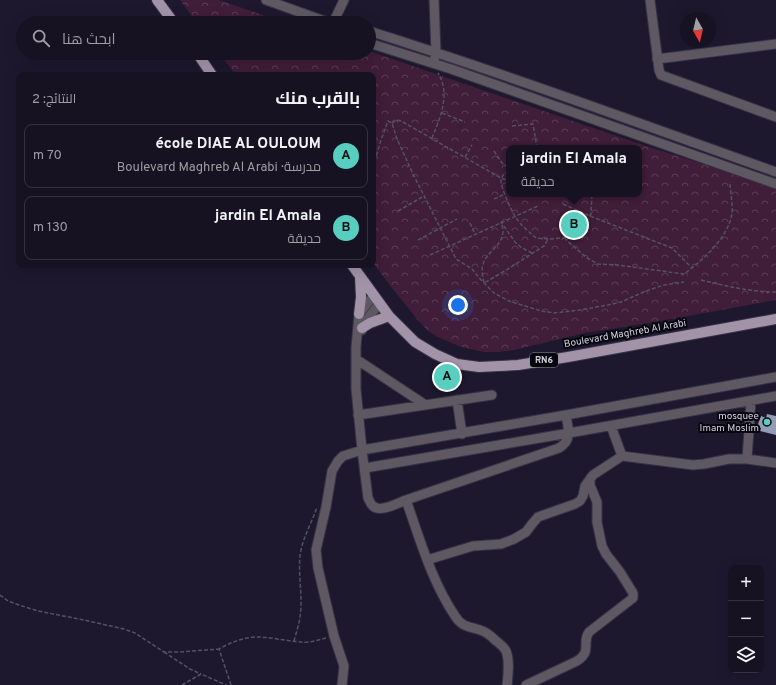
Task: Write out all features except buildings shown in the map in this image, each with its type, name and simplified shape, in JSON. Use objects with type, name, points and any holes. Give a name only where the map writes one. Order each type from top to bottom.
[{"type":"main road","points":[[157,0],[169,16]]},
{"type":"main road","points":[[202,60],[210,72]]},
{"type":"main road","name":"Boulevard Maghreb Al Arabi","points":[[354,268],[389,316],[415,342],[435,354],[457,364],[479,367],[518,365],[568,357],[776,319]]},
{"type":"main road","points":[[359,314],[361,296],[360,276]]},
{"type":"main road","points":[[362,328],[370,323],[389,316]]},
{"type":"street","points":[[266,0],[311,16]]},
{"type":"street","points":[[337,16],[344,0]]},
{"type":"street","points":[[434,0],[436,52],[434,64]]},
{"type":"street","points":[[650,0],[657,59],[661,75],[776,116]]},
{"type":"street","points":[[376,33],[523,82],[776,172]]},
{"type":"street","points":[[657,59],[776,44]]},
{"type":"street","points":[[376,45],[451,69],[776,184]]},
{"type":"street","points":[[519,94],[523,82]]},
{"type":"street","points":[[377,299],[359,314],[356,342],[356,389],[358,414],[368,498],[374,507],[380,509],[385,508],[559,448],[567,441],[569,433],[566,415]]},
{"type":"street","points":[[356,342],[377,299]]},
{"type":"street","points":[[356,359],[424,404]]},
{"type":"street","points":[[342,685],[344,666],[334,636],[318,568],[316,550],[332,472],[338,461],[343,456],[362,450],[462,434],[776,377]]},
{"type":"street","points":[[358,414],[492,395]]},
{"type":"street","points":[[365,468],[612,426],[776,396]]},
{"type":"street","points":[[457,400],[462,434]]},
{"type":"street","points":[[747,459],[751,401]]},
{"type":"street","points":[[612,426],[622,456]]},
{"type":"street","points":[[427,560],[474,546],[501,544],[514,539],[526,532],[538,517],[580,501],[583,496],[585,486],[593,475],[622,456],[693,465],[729,459],[747,459],[776,463]]},
{"type":"street","points":[[526,685],[583,657],[586,652],[586,637],[589,632],[634,596],[602,546],[597,522],[597,502],[591,489],[590,479]]},
{"type":"street","points":[[406,500],[427,560],[444,597],[455,616],[465,626],[484,631],[506,651],[508,663],[507,685]]},
{"type":"path","points":[[432,139],[442,113],[444,99],[441,77],[434,64]]},
{"type":"path","points":[[442,113],[465,122]]},
{"type":"path","points":[[376,157],[388,121],[392,123],[397,120],[506,180]]},
{"type":"path","points":[[392,123],[397,139],[424,196],[456,258],[472,270],[494,293],[509,301],[541,311],[554,313],[580,310],[621,302],[664,284],[684,282]]},
{"type":"path","points":[[512,126],[533,124],[536,145]]},
{"type":"path","points":[[465,157],[472,145]]},
{"type":"path","points":[[494,152],[506,167]]},
{"type":"path","points":[[494,199],[505,194],[501,178],[506,172]]},
{"type":"path","points":[[564,238],[587,258],[598,264],[618,265],[684,274],[718,242],[727,228],[732,214],[730,182]]},
{"type":"path","points":[[398,212],[424,196]]},
{"type":"path","points":[[506,197],[515,216],[521,224],[536,238],[548,239],[564,238],[585,223],[591,214],[592,197]]},
{"type":"path","points":[[563,204],[672,248],[692,268]]},
{"type":"path","points":[[430,255],[538,206]]},
{"type":"path","points":[[418,240],[457,219]]},
{"type":"path","points":[[501,222],[515,242],[522,248],[532,253]]},
{"type":"path","points":[[484,283],[482,264],[501,240],[503,230],[501,222]]},
{"type":"path","points":[[470,223],[475,234]]},
{"type":"path","points":[[484,283],[544,246],[548,239]]},
{"type":"path","points":[[701,280],[764,292],[776,292]]},
{"type":"path","points":[[294,641],[300,618],[301,606],[300,555],[305,533],[315,514],[318,504]]},
{"type":"path","points":[[0,595],[19,606],[124,629],[135,633],[190,669],[226,685]]},
{"type":"path","points":[[164,652],[219,648],[226,644],[247,638],[260,637],[302,642],[314,641],[334,636]]},
{"type":"path","points":[[219,648],[231,685]]},
{"type":"path","points":[[182,685],[202,674]]},
{"type":"green space","points":[[180,0],[219,0],[266,16],[192,16]]},
{"type":"green space","points":[[376,53],[640,144],[776,187],[776,300],[585,333],[514,350],[484,352],[461,347],[428,331],[376,267],[376,72],[234,72],[224,60],[376,60]]},
{"type":"place","name":"jardin El Amala","points":[[574,225]]},
{"type":"place","name":"école DIAE AL OULOUM","points":[[447,377]]},
{"type":"place","name":"mosquee Imam Moslim","points":[[767,422]]}]
